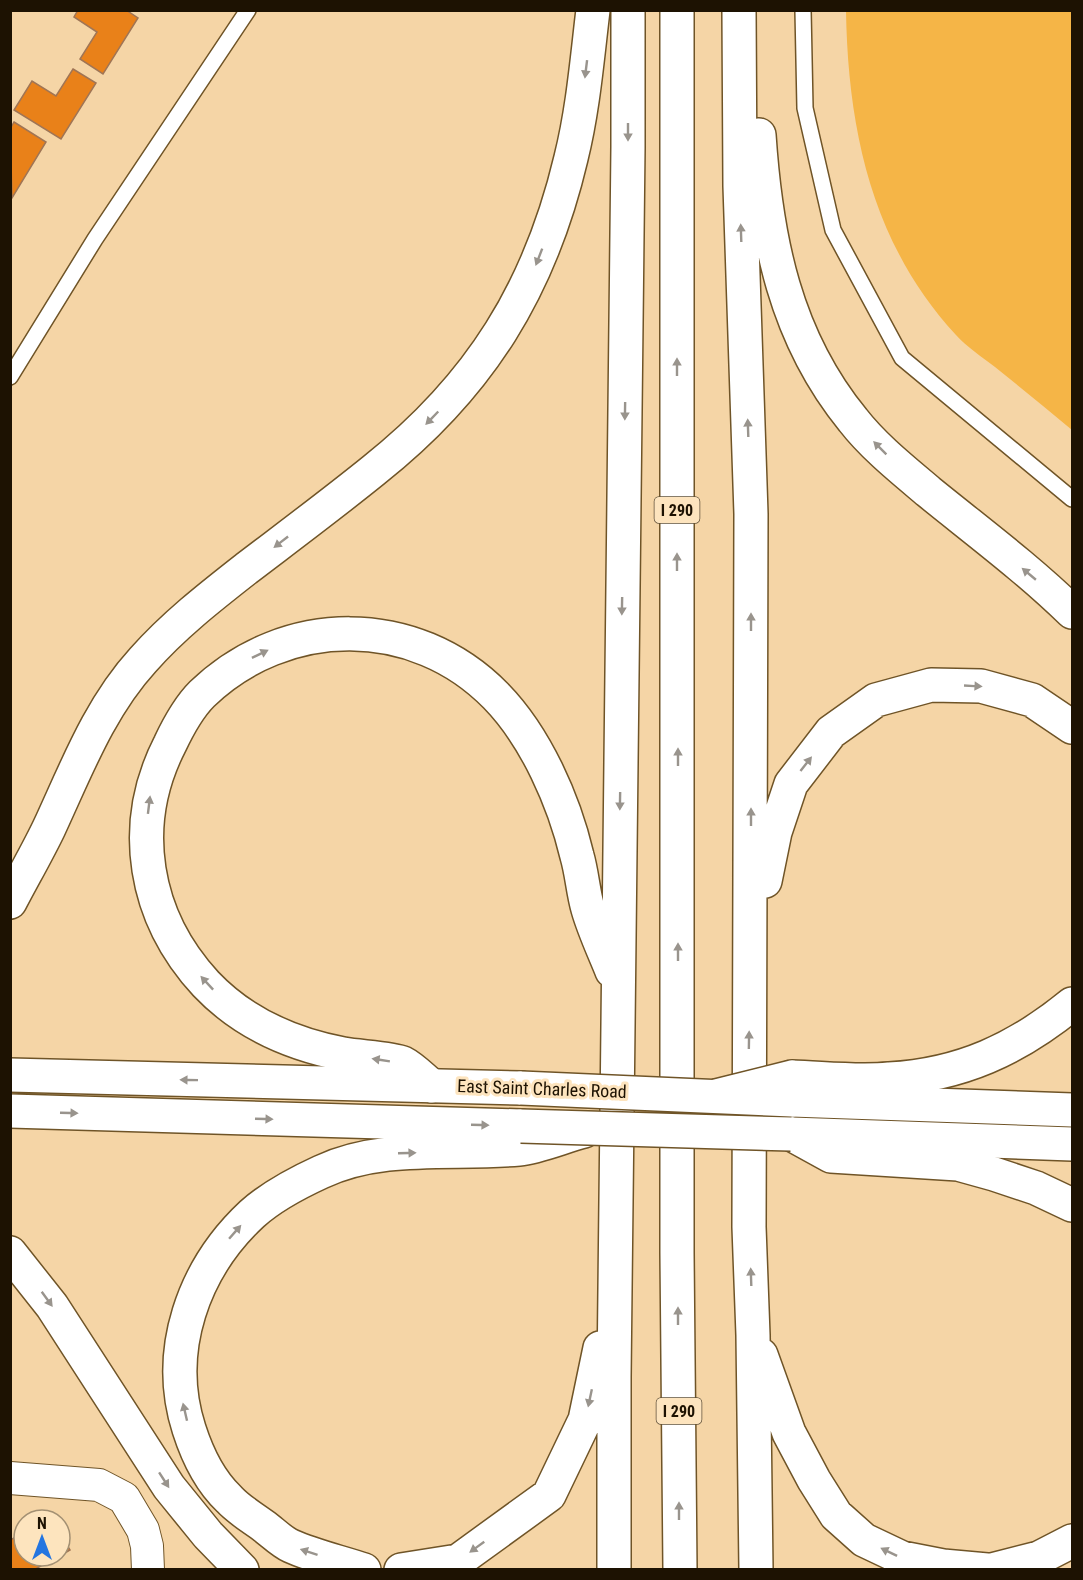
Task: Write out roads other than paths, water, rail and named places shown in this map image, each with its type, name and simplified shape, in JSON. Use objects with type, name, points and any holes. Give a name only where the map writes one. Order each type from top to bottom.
[{"type":"main road","points":[[10,902],[47,833],[94,731],[116,694],[142,661],[203,603],[376,469],[416,434],[452,398],[487,354],[517,307],[557,213],[572,156],[593,10]]},
{"type":"main road","points":[[614,1569],[628,10]]},
{"type":"main road","name":"I 290","points":[[676,10],[677,1253],[680,1569]]},
{"type":"main road","points":[[739,10],[740,186],[751,514],[749,1227],[756,1569]]},
{"type":"main road","points":[[753,10],[761,159],[770,237],[778,275],[794,321],[819,373],[853,421],[898,466],[1072,612]]},
{"type":"main road","points":[[432,1086],[404,1064],[342,1054],[298,1043],[248,1019],[228,1004],[194,969],[182,953],[160,911],[148,870],[147,850],[150,795],[157,771],[177,730],[201,695],[257,654],[324,634],[383,636],[418,646],[448,660],[496,696],[535,749],[548,773],[577,854],[588,909],[618,987]]},
{"type":"main road","points":[[751,981],[762,899],[775,832],[790,784],[831,732],[876,700],[931,685],[981,686],[1032,700],[1072,727]]},
{"type":"main road","points":[[792,1088],[933,1074],[967,1064],[1013,1046],[1049,1023],[1072,1004]]},
{"type":"main road","name":"East Saint Charles Road","points":[[10,1075],[521,1088],[716,1096],[792,1088]]},
{"type":"main road","points":[[792,1088],[1072,1110]]},
{"type":"main road","name":"East Saint Charles Road","points":[[10,1111],[521,1138],[591,1129],[1072,1143]]},
{"type":"main road","points":[[791,1134],[831,1156],[958,1164],[1036,1188],[1072,1205]]},
{"type":"main road","points":[[364,1569],[290,1545],[229,1500],[214,1482],[192,1439],[181,1395],[181,1349],[192,1301],[218,1253],[253,1213],[275,1196],[325,1170],[382,1154],[521,1138]]},
{"type":"main road","points":[[10,1253],[52,1306],[169,1487],[208,1535],[242,1569]]},
{"type":"main road","points":[[401,1569],[458,1561],[549,1495],[585,1420],[615,1279]]},
{"type":"main road","points":[[753,1335],[789,1433],[836,1515],[864,1540],[902,1558],[943,1566],[987,1569]]},
{"type":"main road","points":[[992,1569],[1039,1558],[1072,1541]]},
{"type":"street","points":[[10,1478],[99,1485],[124,1498],[143,1530],[147,1546],[148,1569]]},
{"type":"lane","points":[[10,377],[95,238],[248,10]]},
{"type":"lane","points":[[802,10],[805,108],[833,230],[902,358],[1072,499]]}]
